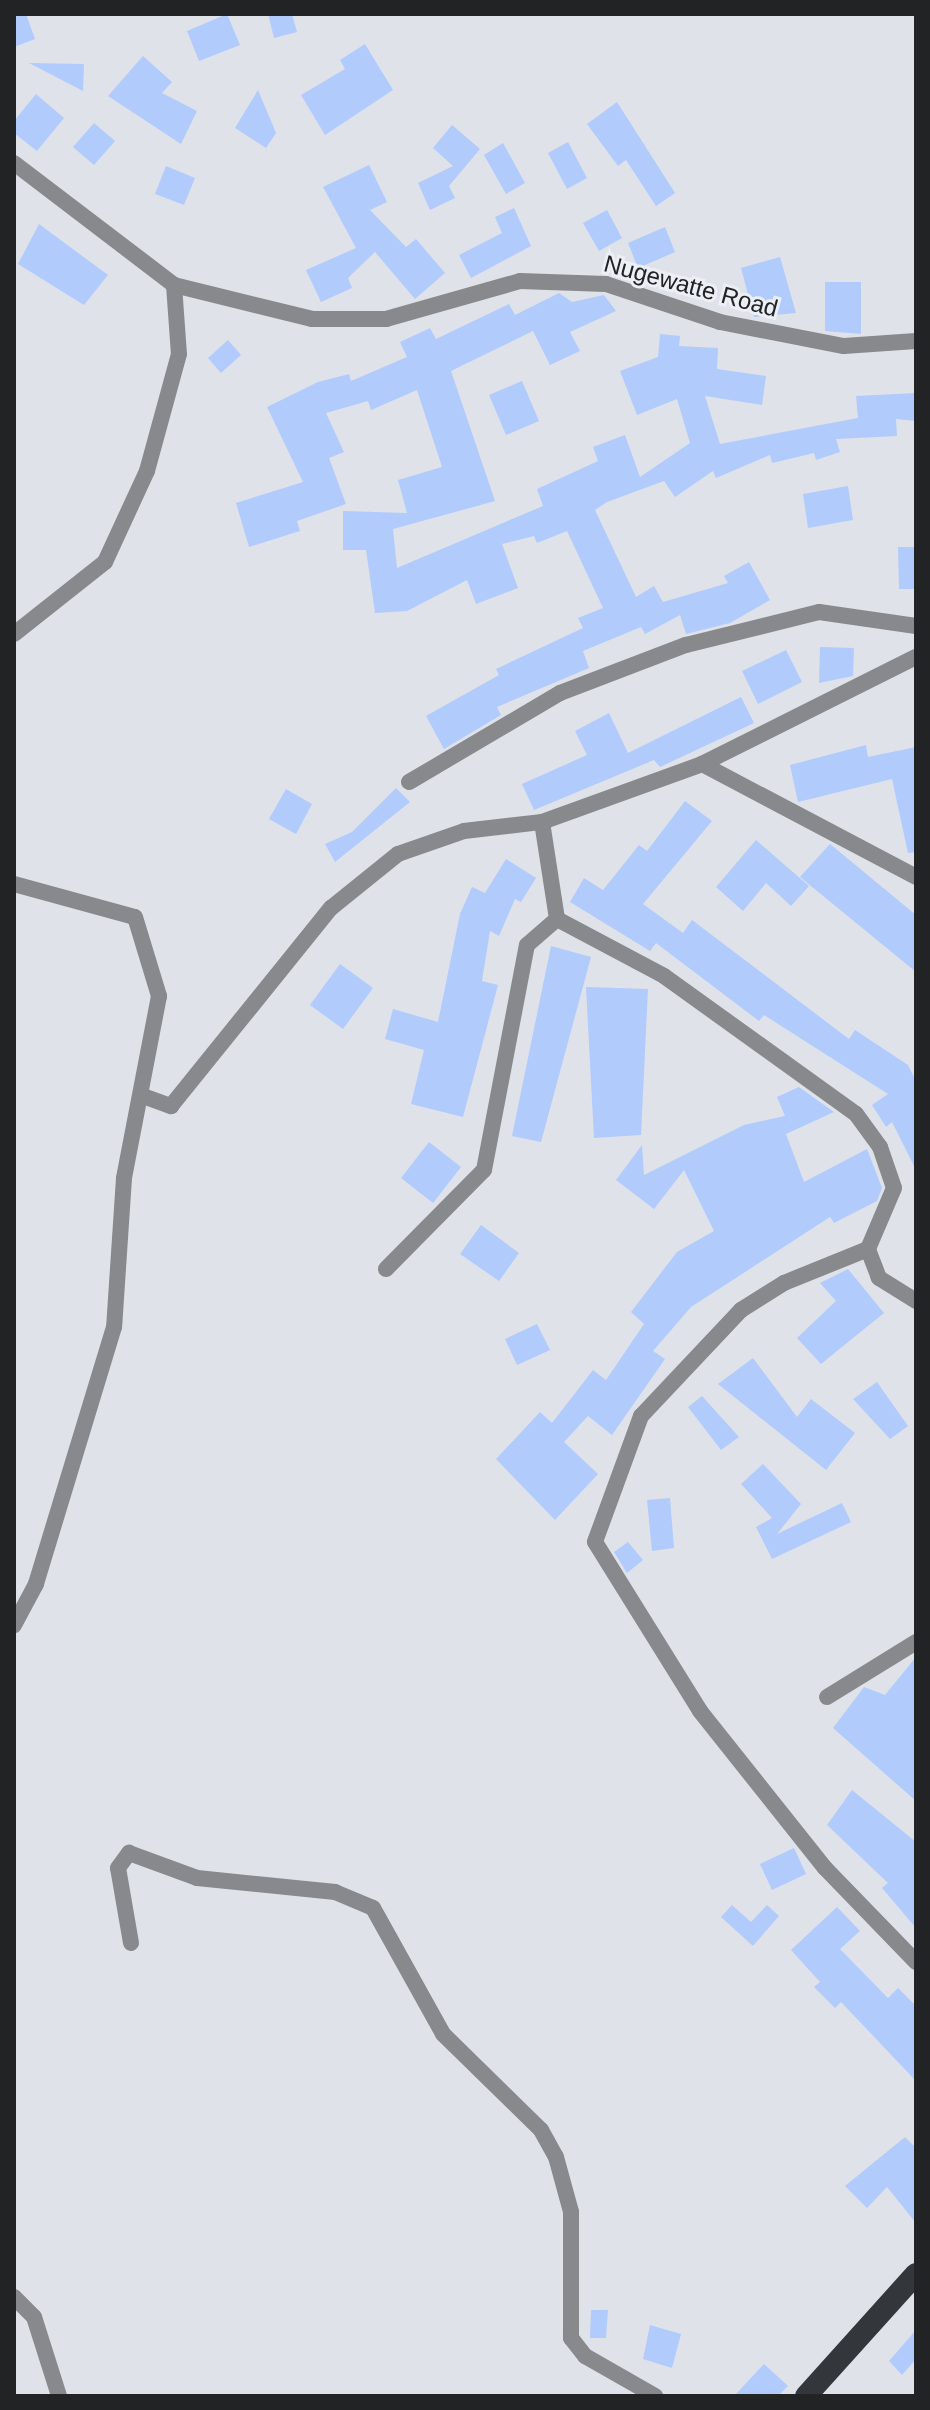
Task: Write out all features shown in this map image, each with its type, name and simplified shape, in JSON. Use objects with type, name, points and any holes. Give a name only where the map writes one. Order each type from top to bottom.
[{"type":"highway","points":[[806,2396],[916,2274]]},
{"type":"street","points":[[14,163],[174,285],[179,354],[147,471],[105,562],[14,634]]},
{"type":"street","name":"Nugewatte Road","points":[[174,285],[312,319],[386,319],[520,281],[606,284],[720,322],[844,346],[916,341]]},
{"type":"street","points":[[409,782],[560,693],[686,645],[819,612],[916,626]]},
{"type":"street","points":[[143,1096],[171,1106],[331,908],[398,854],[464,831],[542,822],[702,764],[916,657]]},
{"type":"street","points":[[702,764],[916,877]]},
{"type":"street","points":[[542,822],[557,919]]},
{"type":"street","points":[[14,884],[135,917],[159,996],[143,1096],[124,1178],[114,1327],[36,1584],[14,1625]]},
{"type":"street","points":[[557,919],[664,976],[856,1114],[880,1147],[894,1188],[868,1249],[879,1278],[916,1301]]},
{"type":"street","points":[[386,1269],[484,1170],[527,945],[557,919]]},
{"type":"street","points":[[868,1249],[784,1283],[741,1310],[683,1365],[641,1416],[595,1542],[700,1711],[825,1868],[916,1962]]},
{"type":"street","points":[[827,1697],[916,1642]]},
{"type":"street","points":[[131,1943],[118,1868],[129,1853],[197,1878],[335,1892],[373,1908],[443,2034],[541,2130],[556,2157],[571,2212],[571,2338],[585,2356],[655,2396]]},
{"type":"street","points":[[14,2297],[34,2317],[59,2396]]},
{"type":"building","points":[[14,14],[26,14],[35,39],[14,47]]},
{"type":"building","points":[[227,14],[240,45],[199,61],[187,31]]},
{"type":"building","points":[[268,14],[292,14],[297,32],[274,38]]},
{"type":"building","points":[[365,44],[393,90],[325,135],[301,95],[345,69],[340,60]]},
{"type":"building","points":[[143,56],[172,82],[162,93],[197,111],[181,144],[108,96]]},
{"type":"building","points":[[29,63],[84,64],[83,91]]},
{"type":"building","points":[[258,90],[276,133],[266,148],[235,128]]},
{"type":"building","points":[[36,94],[64,118],[37,151],[14,133],[14,121]]},
{"type":"building","points":[[617,102],[675,193],[656,206],[626,160],[618,166],[587,124]]},
{"type":"building","points":[[94,123],[115,141],[94,165],[73,147]]},
{"type":"building","points":[[452,125],[480,149],[449,186],[455,198],[430,210],[418,183],[453,166],[433,148]]},
{"type":"building","points":[[568,142],[587,178],[567,189],[548,153]]},
{"type":"building","points":[[503,143],[525,183],[506,194],[484,155]]},
{"type":"building","points":[[369,165],[387,202],[370,210],[406,247],[416,239],[445,273],[415,299],[375,252],[348,278],[352,288],[321,302],[306,270],[356,248],[323,187]]},
{"type":"building","points":[[166,166],[195,178],[184,205],[155,194]]},
{"type":"building","points":[[514,208],[531,246],[471,278],[459,255],[502,233],[495,217]]},
{"type":"building","points":[[607,210],[622,238],[599,251],[583,223]]},
{"type":"building","points":[[39,224],[108,275],[84,305],[18,264]]},
{"type":"building","points":[[665,227],[675,252],[638,268],[628,243]]},
{"type":"building","points":[[780,257],[796,313],[754,317],[741,268]]},
{"type":"building","points":[[825,282],[861,282],[861,334],[825,331]]},
{"type":"building","points":[[559,293],[572,302],[604,295],[616,311],[570,332],[580,351],[550,365],[533,331],[451,371],[495,501],[393,529],[397,568],[543,506],[537,489],[598,461],[593,447],[625,435],[640,477],[690,443],[677,399],[637,415],[620,371],[658,357],[660,334],[680,336],[679,346],[718,348],[717,369],[766,376],[762,405],[705,396],[720,444],[858,418],[856,396],[916,393],[916,421],[896,419],[897,436],[836,439],[840,452],[816,460],[814,453],[772,463],[770,455],[716,478],[713,471],[675,497],[664,481],[607,502],[595,510],[636,597],[654,586],[663,602],[728,583],[724,576],[749,562],[770,600],[730,623],[686,634],[680,615],[645,634],[641,627],[583,651],[589,668],[497,707],[501,715],[444,749],[426,716],[499,675],[496,669],[583,628],[578,618],[603,608],[567,531],[537,543],[534,536],[502,544],[518,588],[476,604],[467,580],[407,611],[375,613],[366,550],[343,550],[343,511],[407,513],[398,480],[442,467],[417,390],[371,410],[368,401],[326,413],[344,452],[329,458],[346,504],[297,521],[300,531],[249,547],[236,503],[303,482],[267,407],[318,382],[349,374],[351,381],[407,357],[400,342],[430,328],[436,339],[509,304],[515,315]]},
{"type":"building","points":[[228,340],[241,355],[221,373],[208,358]]},
{"type":"building","points":[[522,381],[539,421],[506,435],[489,395]]},
{"type":"building","points":[[848,486],[853,520],[808,528],[803,494]]},
{"type":"building","points":[[898,547],[916,547],[916,589],[899,589]]},
{"type":"building","points":[[820,647],[854,648],[853,676],[819,683]]},
{"type":"building","points":[[786,650],[802,682],[758,704],[742,671]]},
{"type":"building","points":[[741,697],[754,723],[660,767],[654,760],[534,810],[522,784],[587,755],[575,731],[609,713],[628,753]]},
{"type":"building","points":[[866,745],[868,757],[916,747],[916,852],[908,853],[892,779],[798,802],[790,765]]},
{"type":"building","points":[[396,788],[410,802],[335,862],[325,844],[352,832]]},
{"type":"building","points":[[286,789],[312,804],[296,834],[269,819]]},
{"type":"building","points":[[685,801],[712,821],[643,904],[683,933],[692,920],[849,1039],[855,1030],[908,1065],[916,1081],[916,1170],[892,1122],[886,1127],[872,1105],[888,1094],[764,1015],[759,1021],[656,943],[650,951],[570,902],[584,878],[603,890],[639,845],[647,851]]},
{"type":"building","points":[[756,840],[809,886],[791,906],[766,883],[743,911],[716,887]]},
{"type":"building","points":[[830,844],[916,915],[916,972],[800,877]]},
{"type":"building","points":[[506,859],[536,878],[521,902],[515,899],[499,936],[490,931],[482,981],[498,985],[463,1117],[411,1104],[424,1050],[385,1039],[393,1009],[438,1022],[460,914],[472,887],[485,893]]},
{"type":"building","points":[[551,946],[591,957],[541,1142],[512,1136]]},
{"type":"building","points":[[340,964],[373,988],[343,1029],[310,1005]]},
{"type":"building","points":[[586,987],[648,989],[641,1135],[594,1138]]},
{"type":"building","points":[[799,1087],[834,1112],[786,1134],[804,1182],[867,1149],[882,1188],[877,1201],[834,1223],[830,1217],[691,1307],[653,1351],[665,1359],[612,1435],[588,1416],[564,1442],[598,1474],[555,1520],[496,1459],[540,1412],[552,1423],[593,1370],[606,1380],[644,1324],[631,1312],[677,1252],[714,1231],[684,1170],[654,1209],[616,1180],[642,1145],[644,1175],[744,1125],[785,1116],[777,1097]]},
{"type":"building","points":[[429,1142],[461,1167],[433,1203],[401,1178]]},
{"type":"building","points":[[481,1225],[519,1253],[499,1281],[460,1254]]},
{"type":"building","points":[[848,1269],[884,1313],[821,1364],[797,1338],[836,1301],[820,1283]]},
{"type":"building","points":[[537,1324],[550,1350],[517,1365],[505,1339]]},
{"type":"building","points":[[753,1358],[797,1417],[811,1399],[855,1433],[826,1470],[718,1384]]},
{"type":"building","points":[[877,1382],[908,1426],[890,1439],[853,1399]]},
{"type":"building","points":[[702,1396],[739,1437],[721,1450],[688,1407]]},
{"type":"building","points":[[763,1464],[801,1504],[777,1534],[842,1503],[851,1522],[772,1559],[756,1527],[772,1518],[741,1484]]},
{"type":"building","points":[[670,1498],[674,1548],[652,1551],[647,1500]]},
{"type":"building","points":[[628,1542],[643,1560],[627,1573],[614,1552]]},
{"type":"building","points":[[916,1657],[916,1801],[833,1728],[864,1687],[885,1695]]},
{"type":"building","points":[[852,1790],[916,1842],[916,1928],[882,1888],[888,1883],[827,1825]]},
{"type":"building","points":[[794,1848],[806,1874],[772,1890],[760,1864]]},
{"type":"building","points":[[732,1905],[751,1922],[767,1905],[779,1916],[753,1946],[721,1917]]},
{"type":"building","points":[[837,1907],[860,1931],[840,1949],[888,1998],[898,1988],[916,2006],[916,2081],[841,2002],[835,2008],[814,1987],[820,1982],[791,1950]]},
{"type":"building","points":[[905,2137],[916,2148],[916,2223],[887,2187],[867,2208],[845,2186]]},
{"type":"building","points":[[591,2310],[608,2310],[606,2338],[590,2338]]},
{"type":"building","points":[[650,2325],[681,2334],[672,2368],[643,2359]]},
{"type":"building","points":[[916,2330],[916,2359],[902,2375],[889,2361]]},
{"type":"building","points":[[764,2364],[788,2386],[778,2396],[734,2396]]}]
